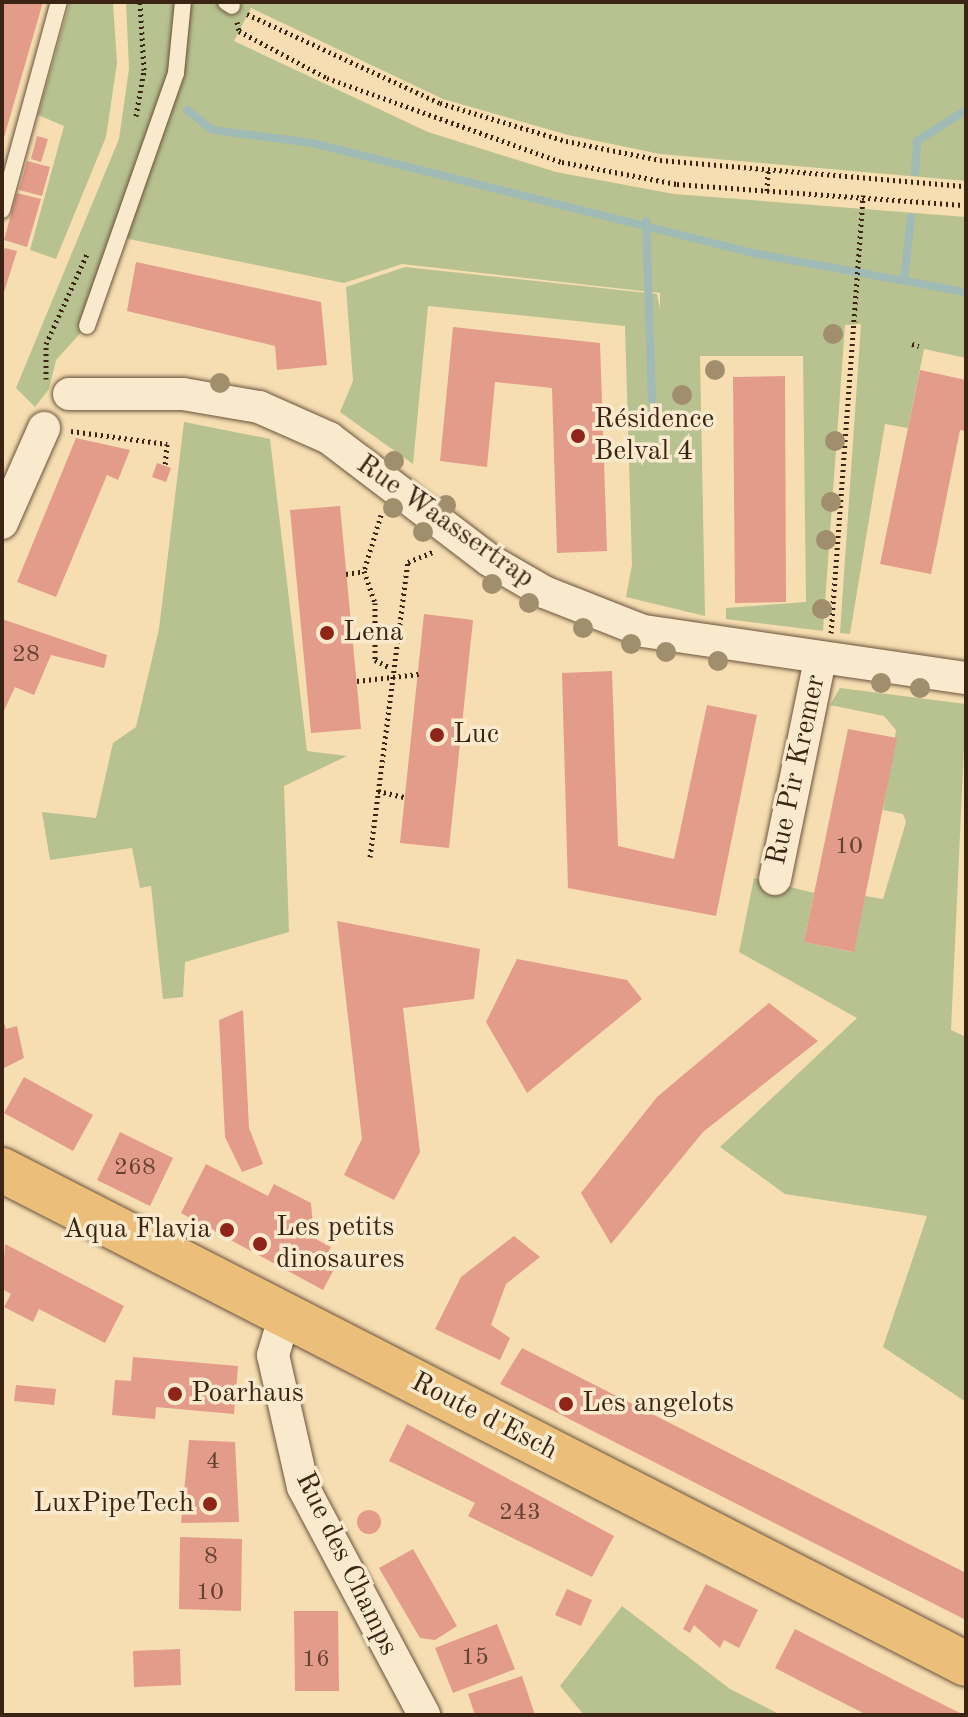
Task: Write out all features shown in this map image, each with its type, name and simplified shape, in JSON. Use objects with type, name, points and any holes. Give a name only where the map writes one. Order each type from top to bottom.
[{"type":"main road","name":"Route d'Esch","points":[[2,1170],[966,1664]]},
{"type":"street","name":"Rue Waassertrap","points":[[69,394],[183,394],[259,407],[329,438],[489,560],[544,592],[643,631],[825,661],[966,678]]},
{"type":"street","points":[[2,523],[44,428]]},
{"type":"street","name":"Rue Pir Kremer","points":[[775,879],[825,661]]},
{"type":"street","name":"Rue des Champs","points":[[285,1315],[273,1355],[303,1487],[424,1715]]},
{"type":"lane","points":[[2,210],[59,2]]},
{"type":"lane","points":[[87,326],[172,87],[183,2]]},
{"type":"path","points":[[134,130],[144,70],[140,2]]},
{"type":"path","points":[[229,4],[440,103],[660,160],[966,186]]},
{"type":"path","points":[[229,4],[239,31],[434,121],[562,162],[677,184],[863,195],[966,205]]},
{"type":"path","points":[[767,191],[768,171]]},
{"type":"path","points":[[825,661],[863,195]]},
{"type":"path","points":[[69,394],[54,408],[46,344],[92,245]]},
{"type":"path","points":[[44,428],[167,444],[165,466]]},
{"type":"path","points":[[381,515],[364,571],[375,603],[375,660],[389,667],[398,665],[408,562],[435,551]]},
{"type":"path","points":[[346,574],[364,571]]},
{"type":"path","points":[[370,857],[389,667]]},
{"type":"path","points":[[357,681],[419,674]]},
{"type":"path","points":[[378,791],[405,797]]},
{"type":"green space","points":[[70,2],[113,2],[117,63],[106,137],[56,259],[30,250],[64,126],[38,115]]},
{"type":"green space","points":[[126,2],[966,2],[966,181],[660,154],[568,135],[443,99],[251,8],[234,41],[428,132],[556,172],[674,194],[966,217],[966,358],[924,349],[908,428],[885,424],[850,634],[840,633],[861,324],[845,325],[823,631],[726,619],[726,608],[806,602],[803,356],[700,356],[705,616],[626,597],[632,565],[625,326],[428,306],[413,464],[340,412],[353,381],[346,287],[405,267],[657,294],[660,309],[660,293],[402,264],[344,283],[119,237],[87,326],[56,360],[49,389],[35,407],[16,388],[119,139],[129,69]]},
{"type":"green space","points":[[184,422],[270,439],[307,751],[347,756],[284,786],[289,932],[185,962],[183,997],[163,999],[151,886],[140,888],[132,848],[50,860],[42,812],[96,818],[113,743],[136,727],[159,629]]},
{"type":"green space","points":[[840,688],[966,704],[951,1030],[966,1037],[966,1402],[883,1347],[927,1216],[785,1194],[720,1147],[857,1018],[739,952],[754,878],[814,893],[804,942],[853,952],[865,896],[883,899],[906,822],[903,814],[883,810],[896,730],[884,716],[830,705]]},
{"type":"green space","points":[[622,1606],[730,1689],[781,1715],[584,1715],[560,1686]]},
{"type":"building","points":[[2,2],[43,2],[3,141],[2,141]]},
{"type":"building","points":[[37,136],[48,139],[41,162],[31,159]]},
{"type":"building","points":[[27,161],[50,167],[42,196],[19,190]]},
{"type":"building","points":[[17,193],[41,199],[27,247],[4,240]]},
{"type":"building","points":[[5,248],[17,251],[3,295],[2,256]]},
{"type":"building","points":[[136,262],[321,302],[327,365],[277,370],[275,346],[127,311]]},
{"type":"building","name":"Résidence Belval 4","points":[[453,327],[600,343],[607,551],[557,553],[552,388],[495,382],[487,467],[440,461]]},
{"type":"building","points":[[920,370],[966,380],[966,431],[960,430],[931,574],[880,564]]},
{"type":"building","points":[[785,376],[786,602],[735,603],[733,377]]},
{"type":"building","points":[[76,438],[130,450],[118,480],[107,475],[56,597],[17,582]]},
{"type":"building","points":[[157,463],[171,468],[166,482],[152,477]]},
{"type":"building","name":"Lena","points":[[340,506],[361,729],[311,733],[290,510]]},
{"type":"building","name":"Luc","points":[[424,614],[473,620],[449,848],[400,843]]},
{"type":"building","points":[[2,619],[107,655],[104,668],[51,655],[34,695],[15,687],[2,715]]},
{"type":"building","points":[[612,671],[618,846],[674,859],[707,705],[757,715],[716,916],[568,888],[562,673]]},
{"type":"building","points":[[848,729],[897,738],[854,952],[804,942]]},
{"type":"building","points":[[337,921],[480,949],[474,999],[403,1008],[420,1152],[394,1200],[344,1175],[362,1139]]},
{"type":"building","points":[[517,959],[627,980],[642,999],[527,1093],[486,1022]]},
{"type":"building","points":[[769,1003],[818,1041],[703,1132],[611,1244],[581,1193],[657,1097]]},
{"type":"building","points":[[243,1010],[249,1128],[263,1164],[242,1172],[225,1137],[219,1020]]},
{"type":"building","points":[[2,1017],[6,1029],[17,1026],[24,1058],[2,1069]]},
{"type":"building","points":[[24,1077],[93,1115],[73,1151],[4,1113]]},
{"type":"building","points":[[120,1132],[173,1158],[150,1206],[97,1180]]},
{"type":"building","points":[[206,1164],[268,1196],[274,1184],[311,1203],[314,1238],[331,1247],[321,1265],[333,1271],[323,1290],[181,1213]]},
{"type":"building","points":[[514,1236],[540,1257],[506,1284],[491,1325],[510,1338],[500,1360],[435,1329],[461,1277]]},
{"type":"building","points":[[5,1244],[124,1306],[105,1343],[39,1309],[33,1322],[4,1307],[11,1294],[2,1289]]},
{"type":"building","points":[[522,1348],[966,1573],[966,1620],[500,1384]]},
{"type":"building","name":"Poarhaus","points":[[133,1357],[238,1366],[234,1414],[156,1407],[155,1419],[112,1415],[115,1380],[131,1381]]},
{"type":"building","points":[[16,1385],[56,1389],[54,1405],[14,1401]]},
{"type":"building","points":[[407,1424],[614,1536],[592,1577],[468,1516],[475,1503],[389,1461]]},
{"type":"building","points":[[189,1440],[235,1442],[239,1522],[181,1523]]},
{"type":"building","points":[[369,1510],[377,1514],[381,1522],[377,1530],[369,1534],[361,1530],[357,1522],[361,1514]]},
{"type":"building","points":[[180,1537],[242,1539],[241,1611],[179,1609]]},
{"type":"building","points":[[413,1549],[457,1626],[435,1640],[420,1638],[379,1568]]},
{"type":"building","points":[[706,1584],[758,1610],[739,1648],[724,1640],[720,1648],[694,1625],[690,1633],[683,1629]]},
{"type":"building","points":[[567,1589],[592,1600],[581,1626],[555,1615]]},
{"type":"building","points":[[294,1611],[338,1611],[339,1691],[295,1691]]},
{"type":"building","points":[[497,1624],[515,1669],[453,1693],[435,1648]]},
{"type":"building","points":[[795,1629],[964,1715],[867,1715],[810,1686],[775,1668]]},
{"type":"building","points":[[180,1649],[181,1685],[134,1687],[133,1651]]},
{"type":"building","points":[[522,1676],[535,1715],[475,1715],[468,1694]]},
{"type":"waterway","points":[[187,110],[213,130],[312,143],[758,254],[966,292]]},
{"type":"waterway","points":[[915,172],[917,141],[966,110]]},
{"type":"waterway","points":[[904,281],[911,217]]},
{"type":"waterway","points":[[646,221],[652,400]]},
{"type":"place","name":"Résidence Belval 4","points":[[578,436]]},
{"type":"place","name":"Lena","points":[[327,633]]},
{"type":"place","name":"Luc","points":[[437,735]]},
{"type":"place","name":"Aqua Flavia","points":[[227,1230]]},
{"type":"place","name":"Les petits dinosaures","points":[[260,1244]]},
{"type":"place","name":"Poarhaus","points":[[175,1394]]},
{"type":"place","name":"Les angelots","points":[[566,1404]]},
{"type":"place","name":"LuxPipeTech","points":[[210,1504]]}]
